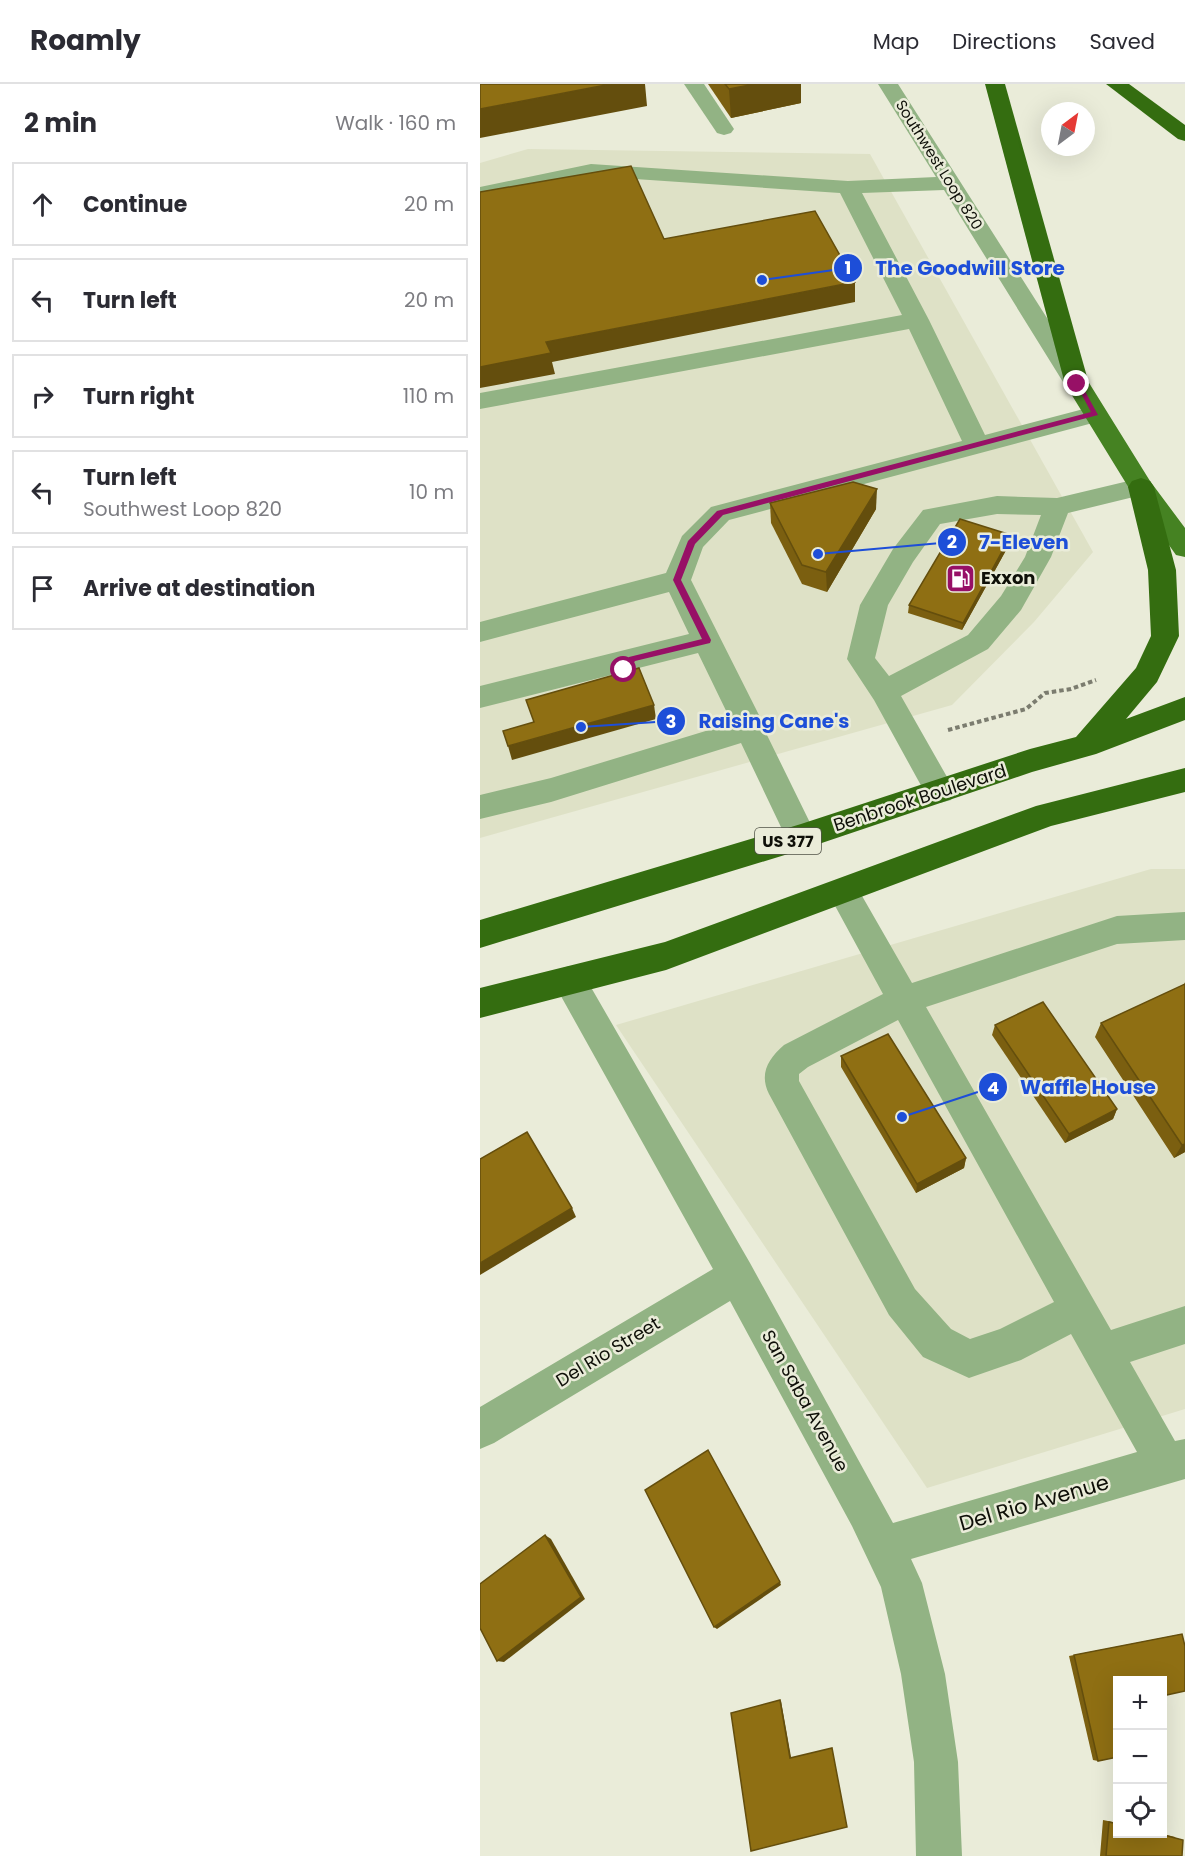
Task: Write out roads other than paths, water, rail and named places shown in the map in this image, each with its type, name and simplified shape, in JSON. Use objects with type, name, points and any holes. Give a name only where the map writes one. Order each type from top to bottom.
[{"type":"highway","points":[[995,84],[1022,173],[1043,264],[1077,384]]},
{"type":"highway","points":[[1116,84],[1185,135]]},
{"type":"highway","points":[[1086,746],[1147,675],[1165,636],[1162,570],[1141,487]]},
{"type":"highway","name":"Benbrook Boulevard","points":[[480,934],[801,837],[1030,761],[1086,746],[1185,708]]},
{"type":"highway","points":[[480,1003],[666,956],[1047,815],[1185,780]]},
{"type":"highway","points":[[1047,815],[1185,798]]},
{"type":"main road","name":"Southwest Loop 820","points":[[1077,384],[1141,487],[1185,548]]},
{"type":"street","points":[[694,84],[724,129]]},
{"type":"street","name":"Southwest Loop 820","points":[[888,84],[1077,384]]},
{"type":"street","points":[[480,193],[591,170],[848,187],[949,183]]},
{"type":"street","points":[[848,187],[917,320],[977,445]]},
{"type":"street","points":[[480,400],[917,320]]},
{"type":"street","points":[[801,837],[751,729],[677,580],[691,543],[720,513],[1095,414]]},
{"type":"street","points":[[940,791],[884,692],[861,658],[874,605],[903,556],[932,516],[997,505],[1057,507],[1141,487]]},
{"type":"street","points":[[884,692],[978,642],[1011,603],[1038,557],[1057,507]]},
{"type":"street","points":[[480,632],[677,580]]},
{"type":"street","points":[[480,697],[707,640]]},
{"type":"street","points":[[480,713],[610,677],[624,670],[632,659]]},
{"type":"street","points":[[480,807],[552,790],[751,729]]},
{"type":"street","points":[[480,789],[514,783],[634,747],[652,748],[668,755]]},
{"type":"street","points":[[843,891],[1102,1352],[1175,1462]]},
{"type":"street","points":[[1078,1310],[1007,1346],[969,1359],[937,1343],[902,1302],[781,1083],[783,1066],[796,1056],[904,1000],[1117,930],[1185,926]]},
{"type":"street","name":"San Saba Avenue","points":[[569,980],[737,1276],[884,1546],[901,1583],[923,1674],[936,1762],[939,1856]]},
{"type":"street","name":"Del Rio Street","points":[[480,1429],[737,1276]]},
{"type":"street","points":[[1102,1352],[1185,1325]]},
{"type":"street","name":"Del Rio Avenue","points":[[884,1546],[1175,1462]]},
{"type":"place","name":"The Goodwill Store","points":[[762,280]]},
{"type":"place","name":"7-Eleven","points":[[818,554]]},
{"type":"place","name":"Exxon","points":[[960,578]]},
{"type":"place","name":"Raising Cane's","points":[[581,727]]},
{"type":"place","name":"Waffle House","points":[[902,1117]]}]
